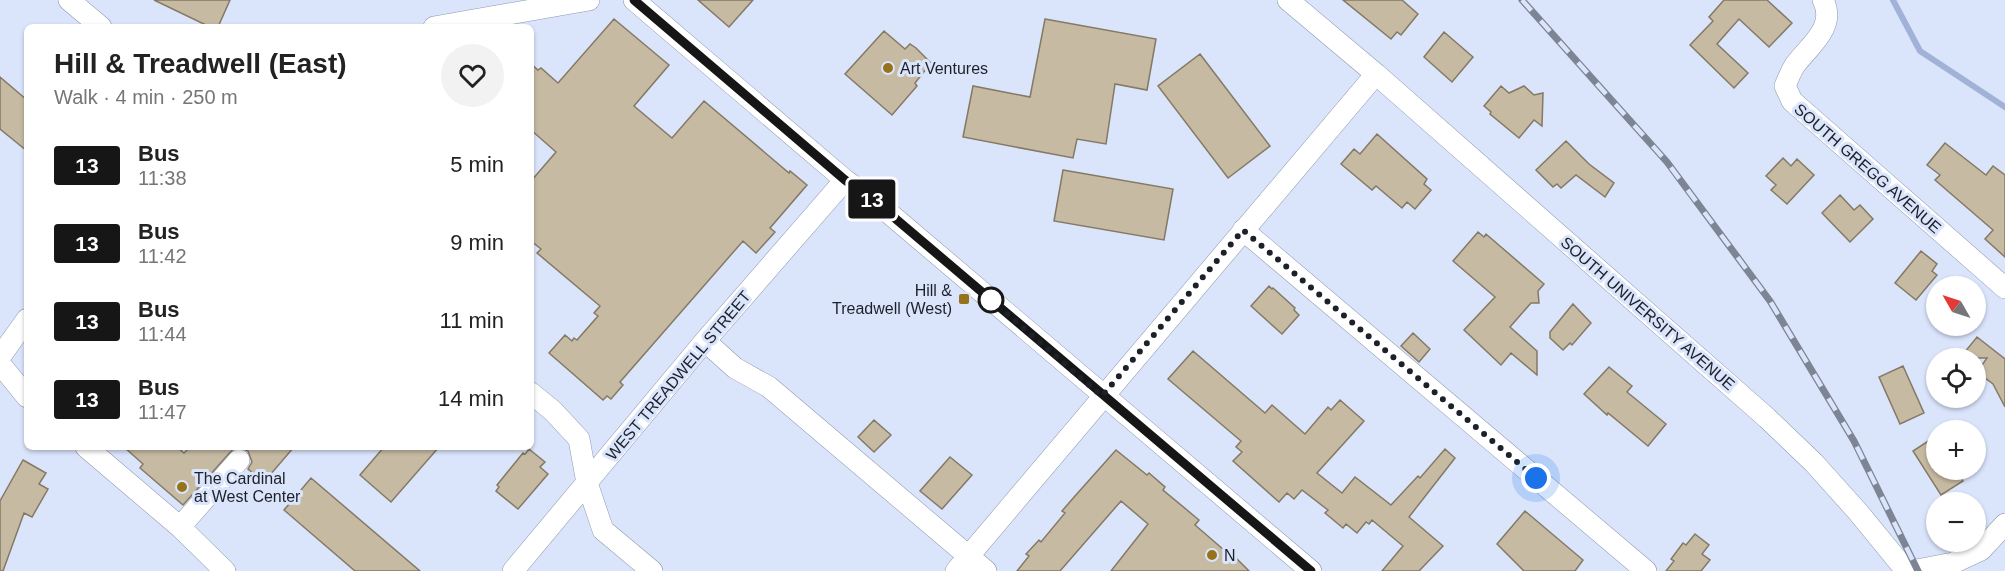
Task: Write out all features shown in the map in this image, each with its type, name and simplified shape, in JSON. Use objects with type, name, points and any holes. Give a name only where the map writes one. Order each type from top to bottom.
[{"type":"street","points":[[69,0],[97,24]]},
{"type":"street","points":[[451,24],[589,0]]},
{"type":"street","points":[[634,0],[1311,571]]},
{"type":"street","name":"SOUTH UNIVERSITY AVENUE","points":[[1288,0],[1376,74],[1767,418],[1814,463],[1903,567],[1917,570],[1953,563],[1981,550],[2005,524]]},
{"type":"street","name":"SOUTH GREGG AVENUE","points":[[1824,0],[1826,20],[1820,38],[1794,66],[1785,86],[1792,101],[2005,288]]},
{"type":"street","points":[[962,564],[1376,74]]},
{"type":"street","name":"WEST TREADWELL STREET","points":[[513,571],[705,341],[845,180]]},
{"type":"street","points":[[1243,230],[1646,571]]},
{"type":"street","points":[[0,357],[24,323]]},
{"type":"street","points":[[705,341],[735,368],[770,387],[962,564],[986,571]]},
{"type":"street","points":[[0,364],[24,393]]},
{"type":"street","points":[[534,395],[553,411],[579,439],[587,483],[603,530],[652,571]]},
{"type":"street","points":[[90,450],[180,526],[225,571]]},
{"type":"street","points":[[180,526],[239,460]]},
{"type":"building","points":[[154,0],[230,0],[219,24],[204,24]]},
{"type":"building","points":[[698,0],[753,0],[729,27]]},
{"type":"building","points":[[1343,0],[1402,0],[1418,14],[1401,35],[1397,32],[1391,39]]},
{"type":"building","points":[[1724,0],[1767,0],[1792,23],[1769,47],[1739,19],[1717,44],[1748,73],[1734,88],[1690,45],[1713,21],[1709,17]]},
{"type":"building","points":[[614,19],[669,65],[634,106],[672,138],[704,101],[789,173],[790,171],[807,185],[770,228],[775,232],[756,253],[743,241],[620,382],[623,385],[611,399],[607,396],[603,400],[549,353],[565,335],[572,341],[574,338],[577,340],[598,316],[594,313],[600,306],[537,253],[541,249],[534,243],[534,178],[556,152],[534,133],[534,67],[538,70],[541,68],[558,83]]},
{"type":"building","points":[[1045,19],[1156,39],[1147,90],[1115,84],[1106,144],[1077,139],[1073,158],[963,137],[973,86],[1030,97]]},
{"type":"building","name":"Art Ventures","points":[[884,31],[905,49],[910,44],[916,48],[931,63],[915,83],[917,86],[892,115],[845,74]]},
{"type":"building","points":[[1444,32],[1473,57],[1452,82],[1424,57]]},
{"type":"building","points":[[1200,54],[1270,146],[1228,178],[1158,86]]},
{"type":"building","points":[[0,77],[24,97],[24,149],[0,129]]},
{"type":"building","points":[[1501,86],[1509,93],[1524,86],[1534,95],[1543,93],[1542,126],[1534,120],[1519,138],[1490,114],[1491,112],[1484,106]]},
{"type":"building","points":[[1377,134],[1427,179],[1424,184],[1431,190],[1415,209],[1407,202],[1402,208],[1376,186],[1372,190],[1341,164],[1354,149],[1360,154]]},
{"type":"building","points":[[1566,141],[1589,164],[1614,183],[1605,197],[1576,175],[1561,188],[1557,184],[1553,187],[1536,170]]},
{"type":"building","points":[[1945,143],[1986,175],[1993,166],[2005,175],[2005,257],[1985,239],[1993,230],[1935,180],[1940,175],[1927,165]]},
{"type":"building","points":[[1783,158],[1791,166],[1797,159],[1814,175],[1787,204],[1771,190],[1776,185],[1766,176]]},
{"type":"building","points":[[1063,170],[1173,189],[1164,240],[1054,221]]},
{"type":"building","points":[[1840,195],[1854,210],[1860,205],[1873,219],[1850,242],[1822,213]]},
{"type":"building","points":[[1478,232],[1484,237],[1486,234],[1544,284],[1538,291],[1539,303],[1531,303],[1510,327],[1537,351],[1537,375],[1511,353],[1501,365],[1464,330],[1495,297],[1453,261]]},
{"type":"building","points":[[1921,251],[1937,264],[1932,271],[1937,275],[1926,276],[1926,288],[1916,300],[1895,283]]},
{"type":"building","points":[[1269,286],[1295,308],[1294,310],[1299,315],[1282,334],[1251,306]]},
{"type":"building","points":[[1573,304],[1591,323],[1572,345],[1570,343],[1563,350],[1550,338],[1550,332]]},
{"type":"building","points":[[1413,333],[1430,349],[1419,362],[1401,346]]},
{"type":"building","points":[[1977,337],[2005,359],[2005,407],[1993,384],[1986,379],[1986,348],[1968,348]]},
{"type":"building","points":[[1193,351],[1265,413],[1272,405],[1305,434],[1328,407],[1331,410],[1340,400],[1364,421],[1317,473],[1342,493],[1355,477],[1391,505],[1418,476],[1420,478],[1445,449],[1455,458],[1409,517],[1443,546],[1419,571],[1382,571],[1403,546],[1372,520],[1369,524],[1366,522],[1357,533],[1346,524],[1343,528],[1325,513],[1328,510],[1302,490],[1294,499],[1287,493],[1279,502],[1233,461],[1242,452],[1236,447],[1241,441],[1168,379]]},
{"type":"building","points":[[1903,366],[1924,413],[1900,424],[1879,377]]},
{"type":"building","points":[[1609,367],[1632,386],[1627,392],[1666,424],[1648,446],[1584,394]]},
{"type":"building","points":[[874,420],[891,435],[874,452],[858,437]]},
{"type":"building","points":[[1926,443],[1926,471],[1913,451]]},
{"type":"building","name":"The Cardinal at West Center","points":[[127,450],[180,450],[184,453],[187,450],[232,450],[183,505],[140,468],[143,464]]},
{"type":"building","name":"The Cardinal at West Center","points":[[246,450],[291,450],[264,482],[248,469],[252,462]]},
{"type":"building","points":[[381,450],[436,450],[391,502],[360,475]]},
{"type":"building","points":[[530,450],[545,462],[540,467],[548,474],[518,509],[496,491],[499,487],[497,485],[523,453]]},
{"type":"building","points":[[1116,450],[1165,487],[1163,490],[1199,520],[1195,525],[1224,550],[1226,548],[1249,571],[1111,571],[1148,524],[1121,501],[1060,571],[1017,571],[1029,556],[1026,554],[1039,540],[1041,542],[1065,513],[1062,511]]},
{"type":"building","points":[[950,457],[972,475],[942,509],[920,491]]},
{"type":"building","points":[[23,460],[46,473],[39,484],[48,489],[32,517],[24,513],[3,571],[0,571],[0,501]]},
{"type":"building","points":[[311,478],[420,571],[355,571],[284,510]]},
{"type":"building","points":[[1931,480],[1963,481],[1946,492],[1939,492]]},
{"type":"building","points":[[1525,511],[1583,560],[1575,571],[1524,571],[1497,544]]},
{"type":"building","points":[[1695,534],[1709,545],[1702,554],[1710,560],[1701,571],[1666,571],[1674,561],[1671,559],[1683,543],[1686,545]]},
{"type":"waterway","points":[[1893,0],[1920,51],[2005,107]]},
{"type":"railway","points":[[1522,0],[1667,162],[1770,301],[1854,441],[1918,571]]},
{"type":"bus line","name":"13","points":[[634,0],[830,168],[877,203],[1311,571]]},
{"type":"place","name":"Art Ventures","points":[[888,68]]},
{"type":"place","name":"Hill & Treadwell (West)","points":[[964,299]]},
{"type":"place","name":"The Cardinal at West Center","points":[[182,487]]},
{"type":"place","name":"N","points":[[1212,555]]},
{"type":"route","points":[[991,300],[1102,396],[1243,230],[1536,478]]}]
